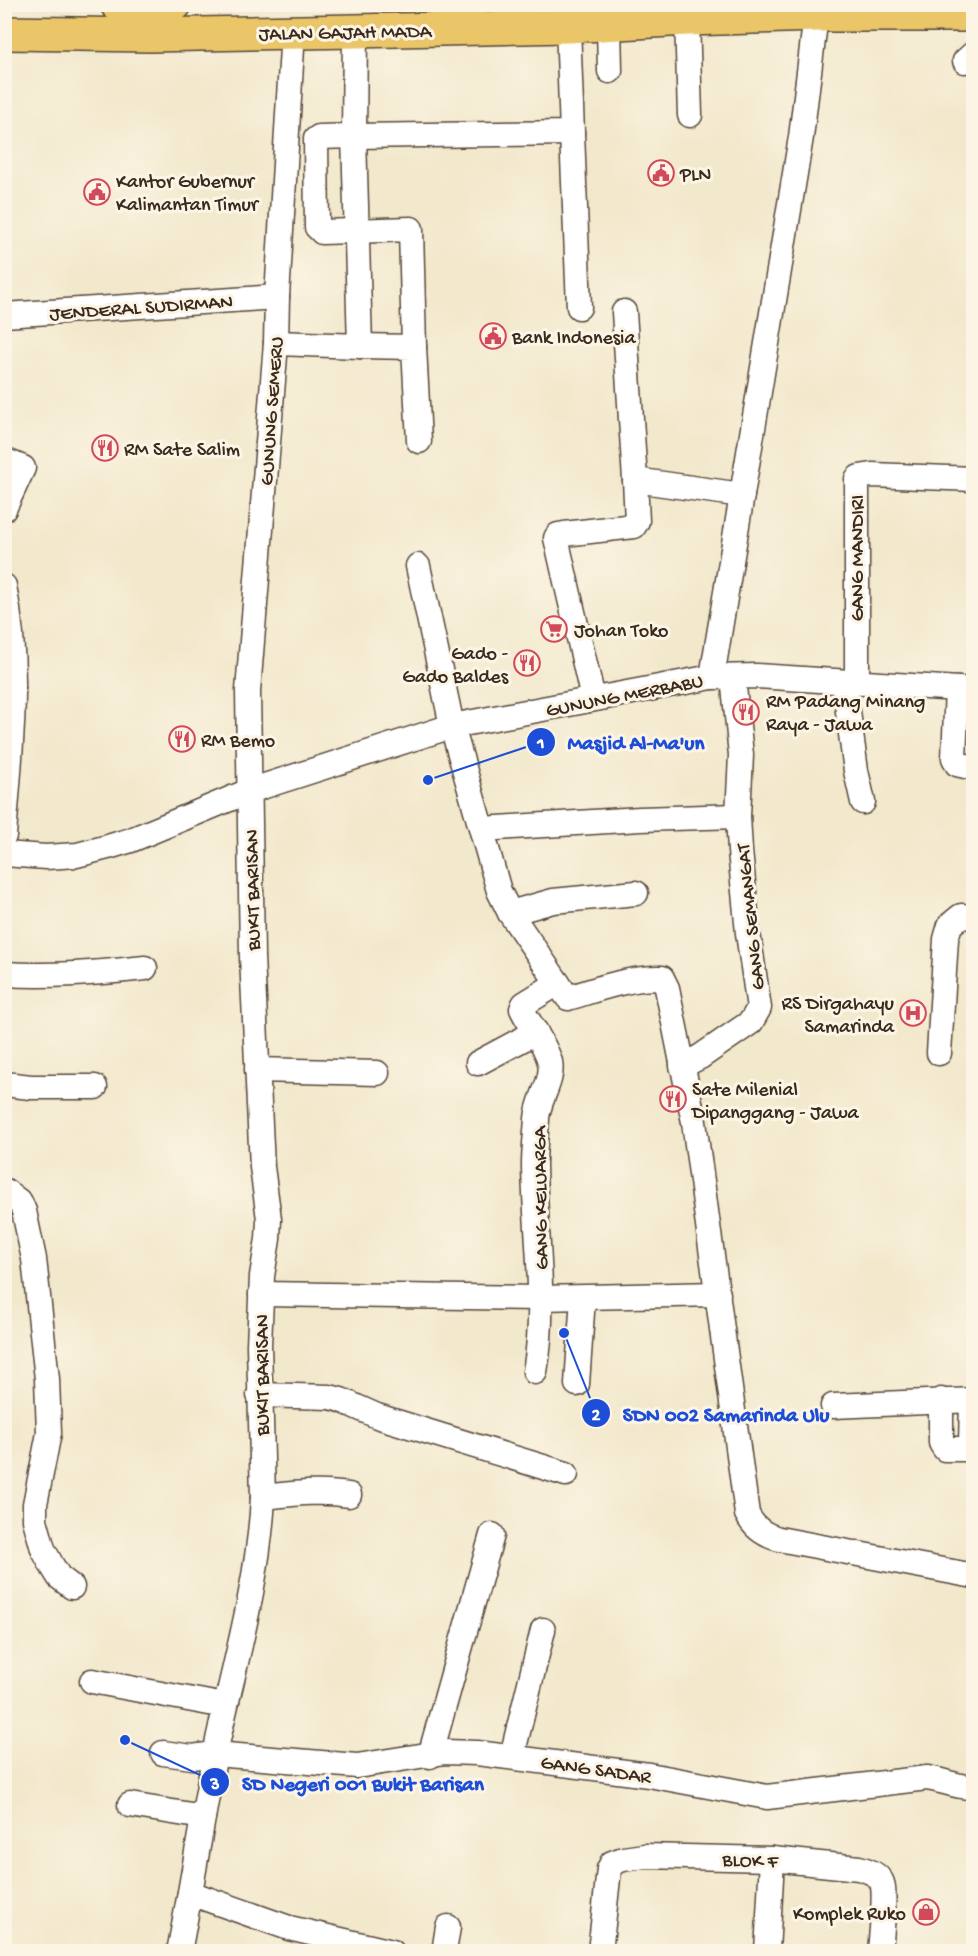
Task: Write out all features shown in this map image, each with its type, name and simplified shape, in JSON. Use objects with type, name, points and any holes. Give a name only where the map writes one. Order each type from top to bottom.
[{"type":"highway","points":[[117,4],[175,4]]},
{"type":"highway","name":"JALAN GAJAH MADA","points":[[4,33],[355,32],[568,26],[816,15],[974,15]]},
{"type":"street","name":"GANG SEMANGAT","points":[[682,1066],[751,1023],[759,1008],[748,933],[738,816],[741,754],[722,677],[742,495],[801,137],[816,15]]},
{"type":"street","points":[[687,19],[690,114]]},
{"type":"street","points":[[609,24],[610,71]]},
{"type":"street","points":[[568,26],[579,307]]},
{"type":"street","name":"GUNUNG SEMERU","points":[[249,791],[248,691],[276,343],[293,31]]},
{"type":"street","points":[[355,32],[354,136],[360,346]]},
{"type":"street","points":[[419,441],[411,229],[322,232],[317,227],[314,143],[320,137],[572,133]]},
{"type":"street","name":"JENDERAL SUDIRMAN","points":[[4,315],[277,297]]},
{"type":"street","points":[[593,699],[556,538],[564,534],[634,526],[637,521],[624,312]]},
{"type":"street","points":[[276,343],[414,347]]},
{"type":"street","points":[[4,460],[23,468],[4,509]]},
{"type":"street","name":"GANG MANDIRI","points":[[850,682],[857,479],[872,475],[974,479]]},
{"type":"street","points":[[635,480],[742,495]]},
{"type":"street","points":[[418,566],[452,726],[499,891],[510,913],[568,998],[604,987],[652,978],[662,978],[666,988],[694,1122],[747,1514],[753,1525],[778,1539],[974,1576]]},
{"type":"street","points":[[4,586],[14,687],[13,738],[4,836]]},
{"type":"street","name":"GUNUNG MERBABU","points":[[4,854],[77,855],[108,847],[131,840],[249,791],[452,726],[593,699],[722,677],[757,676],[965,689]]},
{"type":"street","points":[[850,682],[856,771],[863,802]]},
{"type":"street","points":[[965,689],[964,733],[954,758],[957,764],[974,768]]},
{"type":"street","name":"BUKIT BARISAN","points":[[179,1952],[202,1816],[250,1597],[258,1553],[263,1497],[259,1395],[261,1294],[269,1220],[262,1167],[257,1070],[249,791]]},
{"type":"street","points":[[482,829],[640,819],[738,816]]},
{"type":"street","points":[[510,913],[553,902],[636,893]]},
{"type":"street","points":[[939,1053],[946,939],[950,925],[961,916],[974,917]]},
{"type":"street","points":[[4,974],[29,976],[81,974],[145,968]]},
{"type":"street","name":"GANG KELUARGA","points":[[535,1372],[540,1341],[541,1298],[534,1164],[538,1109],[549,1080],[550,1070],[545,1049],[522,1006],[558,982]]},
{"type":"street","points":[[478,1063],[536,1032]]},
{"type":"street","points":[[257,1070],[377,1073]]},
{"type":"street","points":[[4,1084],[31,1088],[95,1087]]},
{"type":"street","points":[[4,1191],[20,1202],[24,1211],[36,1268],[48,1379],[49,1433],[34,1520],[51,1564],[59,1577],[72,1587]]},
{"type":"street","points":[[261,1294],[583,1298],[718,1294]]},
{"type":"street","points":[[577,1384],[583,1298]]},
{"type":"street","points":[[259,1395],[330,1397],[342,1400],[377,1416],[566,1473]]},
{"type":"street","points":[[832,1406],[941,1400],[973,1401],[970,1444],[966,1449],[945,1449],[941,1443],[941,1400]]},
{"type":"street","points":[[263,1497],[324,1492],[349,1495]]},
{"type":"street","points":[[430,1756],[492,1535]]},
{"type":"street","points":[[512,1756],[543,1630]]},
{"type":"street","points":[[92,1681],[225,1706]]},
{"type":"street","name":"GANG SADAR","points":[[163,1753],[192,1757],[215,1754],[357,1766],[464,1752],[649,1774],[768,1797],[927,1778],[938,1779],[961,1788],[974,1787]]},
{"type":"street","points":[[130,1806],[202,1816]]},
{"type":"street","name":"BLOK F","points":[[607,1951],[609,1869],[612,1863],[644,1856],[772,1859],[859,1868],[876,1876],[883,1885],[880,1952]]},
{"type":"street","points":[[767,1952],[772,1859]]},
{"type":"street","points":[[190,1893],[289,1928],[391,1951]]},
{"type":"street","points":[[444,1952],[448,1927]]},
{"type":"place","name":"PLN","points":[[661,173]]},
{"type":"place","name":"Kantor Gubernur Kalimantan Timur","points":[[97,192]]},
{"type":"place","name":"Bank Indonesia","points":[[493,336]]},
{"type":"place","name":"RM Sate Salim","points":[[105,448]]},
{"type":"place","name":"Johan Toko","points":[[554,629]]},
{"type":"place","name":"Gado - Gado Baldes","points":[[527,663]]},
{"type":"place","name":"RM Padang Minang Raya - Jawa","points":[[746,712]]},
{"type":"place","name":"RM Bemo","points":[[182,739]]},
{"type":"place","name":"Masjid Al-Ma'un","points":[[428,780]]},
{"type":"place","name":"RS Dirgahayu Samarinda","points":[[913,1013]]},
{"type":"place","name":"Sate Milenial Dipanggang - Jawa","points":[[673,1099]]},
{"type":"place","name":"SDN 002 Samarinda Ulu","points":[[564,1333]]},
{"type":"place","name":"SD Negeri 001 Bukit Barisan","points":[[125,1740]]},
{"type":"place","name":"Komplek Ruko","points":[[926,1912]]}]
